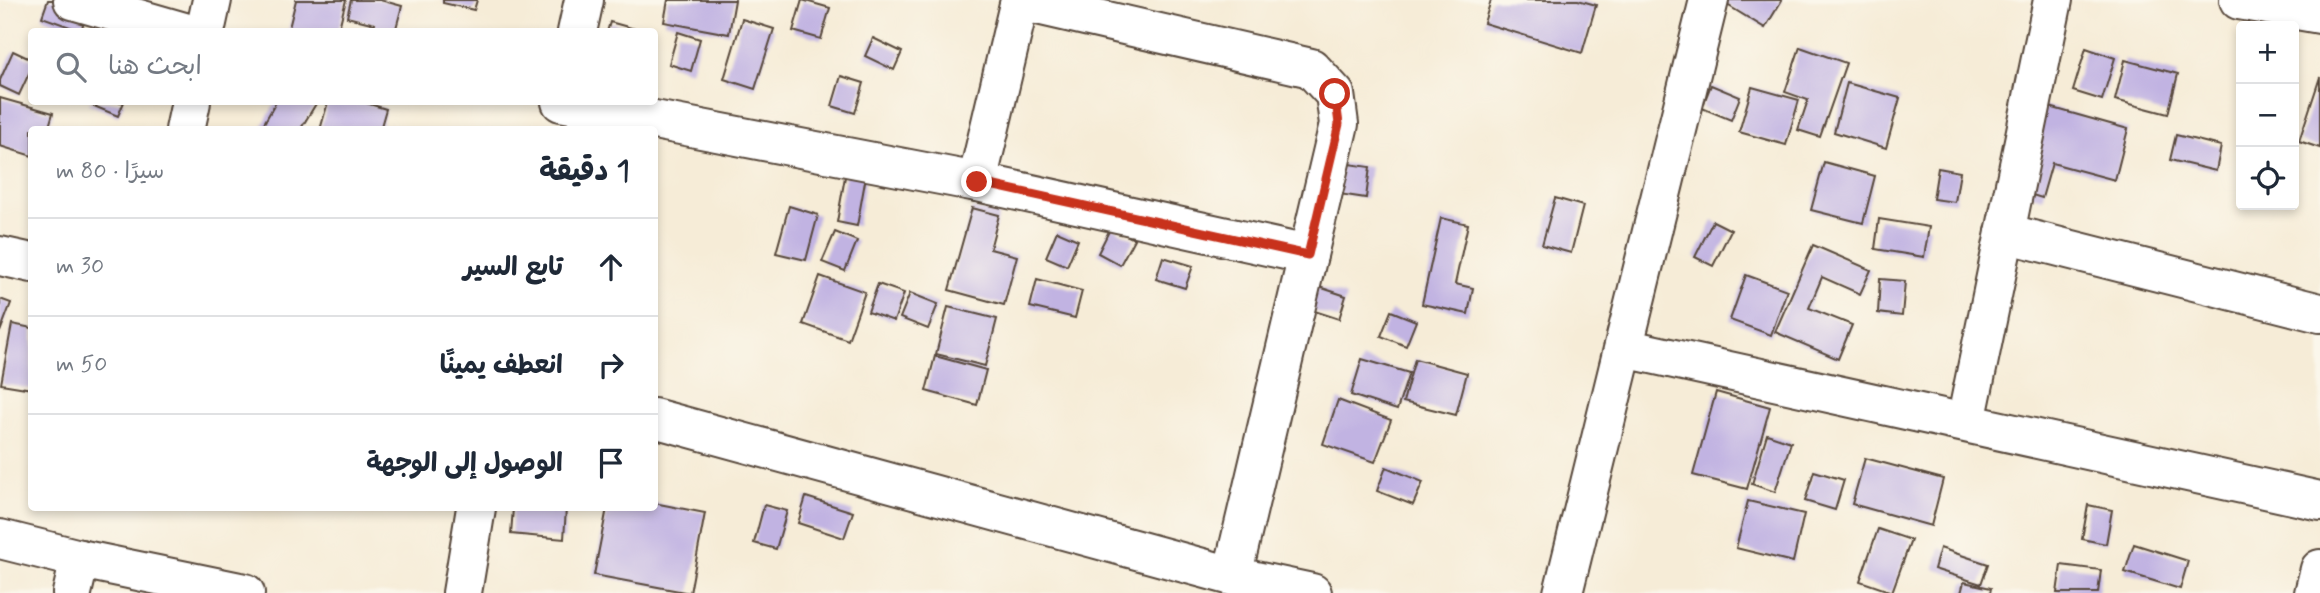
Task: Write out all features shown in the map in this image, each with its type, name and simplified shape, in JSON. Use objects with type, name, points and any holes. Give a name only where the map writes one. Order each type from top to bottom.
[{"type":"street","points":[[73,0],[170,28]]},
{"type":"street","points":[[206,28],[212,0]]},
{"type":"street","points":[[578,28],[584,0]]},
{"type":"street","points":[[1563,593],[1709,0]]},
{"type":"street","points":[[1966,422],[2053,0]]},
{"type":"street","points":[[2239,0],[2320,14]]},
{"type":"street","points":[[977,182],[1020,1],[1311,68],[1335,94],[1339,124],[1232,576]]},
{"type":"street","points":[[187,126],[190,105]]},
{"type":"street","points":[[555,126],[560,105]]},
{"type":"street","points":[[577,105],[977,182],[1308,255]]},
{"type":"street","points":[[2005,233],[2320,313]]},
{"type":"street","points":[[0,256],[28,262]]},
{"type":"street","points":[[1623,348],[2320,500]]},
{"type":"street","points":[[658,419],[1232,576],[1312,593]]},
{"type":"street","points":[[462,593],[476,511]]},
{"type":"street","points":[[0,539],[76,576],[245,593]]},
{"type":"street","points":[[2314,593],[2320,569]]},
{"type":"building","points":[[48,0],[75,0],[89,5],[82,28],[73,28],[42,17]]},
{"type":"building","points":[[296,0],[346,0],[339,28],[289,28]]},
{"type":"building","points":[[351,0],[380,0],[402,6],[396,28],[374,28],[375,24],[347,17]]},
{"type":"building","points":[[443,0],[477,0],[474,10],[443,3]]},
{"type":"building","points":[[668,0],[735,0],[729,34],[664,22]]},
{"type":"building","points":[[802,0],[830,8],[821,39],[793,31]]},
{"type":"building","points":[[1491,0],[1578,0],[1596,5],[1582,53],[1484,23]]},
{"type":"building","points":[[1726,0],[1782,0],[1765,28],[1724,3]]},
{"type":"building","points":[[742,19],[774,29],[755,89],[724,79]]},
{"type":"building","points":[[610,22],[631,28],[608,28]]},
{"type":"building","points":[[678,32],[700,39],[691,71],[669,64]]},
{"type":"building","points":[[873,38],[902,52],[894,70],[865,56]]},
{"type":"building","points":[[1800,47],[1846,63],[1820,137],[1798,130],[1808,100],[1785,92]]},
{"type":"building","points":[[2086,48],[2115,58],[2102,100],[2073,91]]},
{"type":"building","points":[[13,51],[28,58],[28,76],[19,95],[0,86]]},
{"type":"building","points":[[2125,60],[2178,74],[2168,114],[2115,100]]},
{"type":"building","points":[[841,76],[864,83],[855,113],[832,106]]},
{"type":"building","points":[[2320,77],[2320,148],[2299,141]]},
{"type":"building","points":[[1847,83],[1900,98],[1886,148],[1834,132]]},
{"type":"building","points":[[1711,85],[1740,97],[1731,120],[1702,108]]},
{"type":"building","points":[[1752,87],[1799,100],[1786,145],[1739,132]]},
{"type":"building","points":[[0,98],[53,113],[49,126],[28,126],[28,155],[0,146]]},
{"type":"building","points":[[2039,104],[2128,129],[2115,180],[2052,163],[2042,198],[2016,190]]},
{"type":"building","points":[[91,105],[123,105],[118,116]]},
{"type":"building","points":[[274,105],[315,105],[302,126],[263,125]]},
{"type":"building","points":[[327,105],[373,105],[386,109],[381,126],[321,126]]},
{"type":"building","points":[[2176,135],[2221,146],[2216,171],[2170,160]]},
{"type":"building","points":[[1824,162],[1875,176],[1863,223],[1811,210]]},
{"type":"building","points":[[1342,163],[1370,167],[1366,198],[1339,194]]},
{"type":"building","points":[[1938,168],[1960,172],[1955,202],[1933,199]]},
{"type":"building","points":[[846,171],[866,176],[857,226],[837,222]]},
{"type":"building","points":[[1555,198],[1583,206],[1571,253],[1542,245]]},
{"type":"building","points":[[789,206],[818,215],[806,260],[776,253]]},
{"type":"building","points":[[972,208],[999,215],[990,249],[1017,256],[1004,305],[949,290]]},
{"type":"building","points":[[1441,218],[1468,224],[1455,284],[1473,288],[1468,314],[1422,304]]},
{"type":"building","points":[[1879,219],[1929,227],[1924,257],[1875,249]]},
{"type":"building","points":[[1713,221],[1731,230],[1713,266],[1695,257]]},
{"type":"building","points":[[1111,227],[1134,239],[1120,265],[1098,253]]},
{"type":"building","points":[[1057,231],[1078,240],[1067,266],[1046,257]]},
{"type":"building","points":[[835,232],[857,241],[845,271],[822,262]]},
{"type":"building","points":[[1813,245],[1871,270],[1860,294],[1822,277],[1809,308],[1852,325],[1838,359],[1775,332]]},
{"type":"building","points":[[1163,257],[1193,266],[1185,288],[1156,279]]},
{"type":"building","points":[[1746,275],[1787,290],[1771,335],[1730,320]]},
{"type":"building","points":[[820,276],[865,292],[848,340],[803,324]]},
{"type":"building","points":[[1037,279],[1082,291],[1075,318],[1030,307]]},
{"type":"building","points":[[1295,279],[1346,296],[1339,319],[1287,302]]},
{"type":"building","points":[[1880,279],[1905,281],[1902,316],[1878,313]]},
{"type":"building","points":[[878,284],[904,293],[894,321],[868,312]]},
{"type":"building","points":[[910,293],[938,304],[928,329],[900,318]]},
{"type":"building","points":[[0,299],[11,303],[0,332]]},
{"type":"building","points":[[948,307],[997,319],[985,366],[936,354]]},
{"type":"building","points":[[1391,311],[1416,321],[1406,346],[1381,336]]},
{"type":"building","points":[[12,324],[28,327],[28,388],[1,384]]},
{"type":"building","points":[[935,356],[986,370],[977,405],[926,391]]},
{"type":"building","points":[[1362,359],[1409,373],[1397,410],[1351,395]]},
{"type":"building","points":[[1415,359],[1467,373],[1456,415],[1403,402]]},
{"type":"building","points":[[1716,392],[1770,407],[1747,489],[1693,475]]},
{"type":"building","points":[[1338,400],[1391,420],[1375,462],[1323,444]]},
{"type":"building","points":[[1767,434],[1791,442],[1775,492],[1752,484]]},
{"type":"building","points":[[1865,458],[1943,479],[1931,526],[1852,504]]},
{"type":"building","points":[[1386,467],[1423,482],[1413,505],[1377,491]]},
{"type":"building","points":[[1814,471],[1844,480],[1835,510],[1805,501]]},
{"type":"building","points":[[806,497],[853,512],[844,538],[798,523]]},
{"type":"building","points":[[1748,501],[1804,514],[1793,562],[1736,548]]},
{"type":"building","points":[[658,504],[705,513],[690,593],[594,575],[606,511],[658,511]]},
{"type":"building","points":[[764,505],[787,511],[776,549],[754,543]]},
{"type":"building","points":[[2088,505],[2112,510],[2106,544],[2082,539]]},
{"type":"building","points":[[513,511],[566,511],[564,539],[511,534]]},
{"type":"building","points":[[1878,529],[1911,540],[1892,592],[1860,581]]},
{"type":"building","points":[[2134,544],[2188,561],[2180,589],[2125,572]]},
{"type":"building","points":[[1940,548],[1988,564],[1981,584],[1934,569]]},
{"type":"building","points":[[2061,565],[2101,570],[2098,593],[2057,593]]},
{"type":"building","points":[[1964,582],[1991,588],[1990,593],[1961,593]]},
{"type":"route","points":[[977,182],[1308,255],[1339,124],[1335,94]]}]
